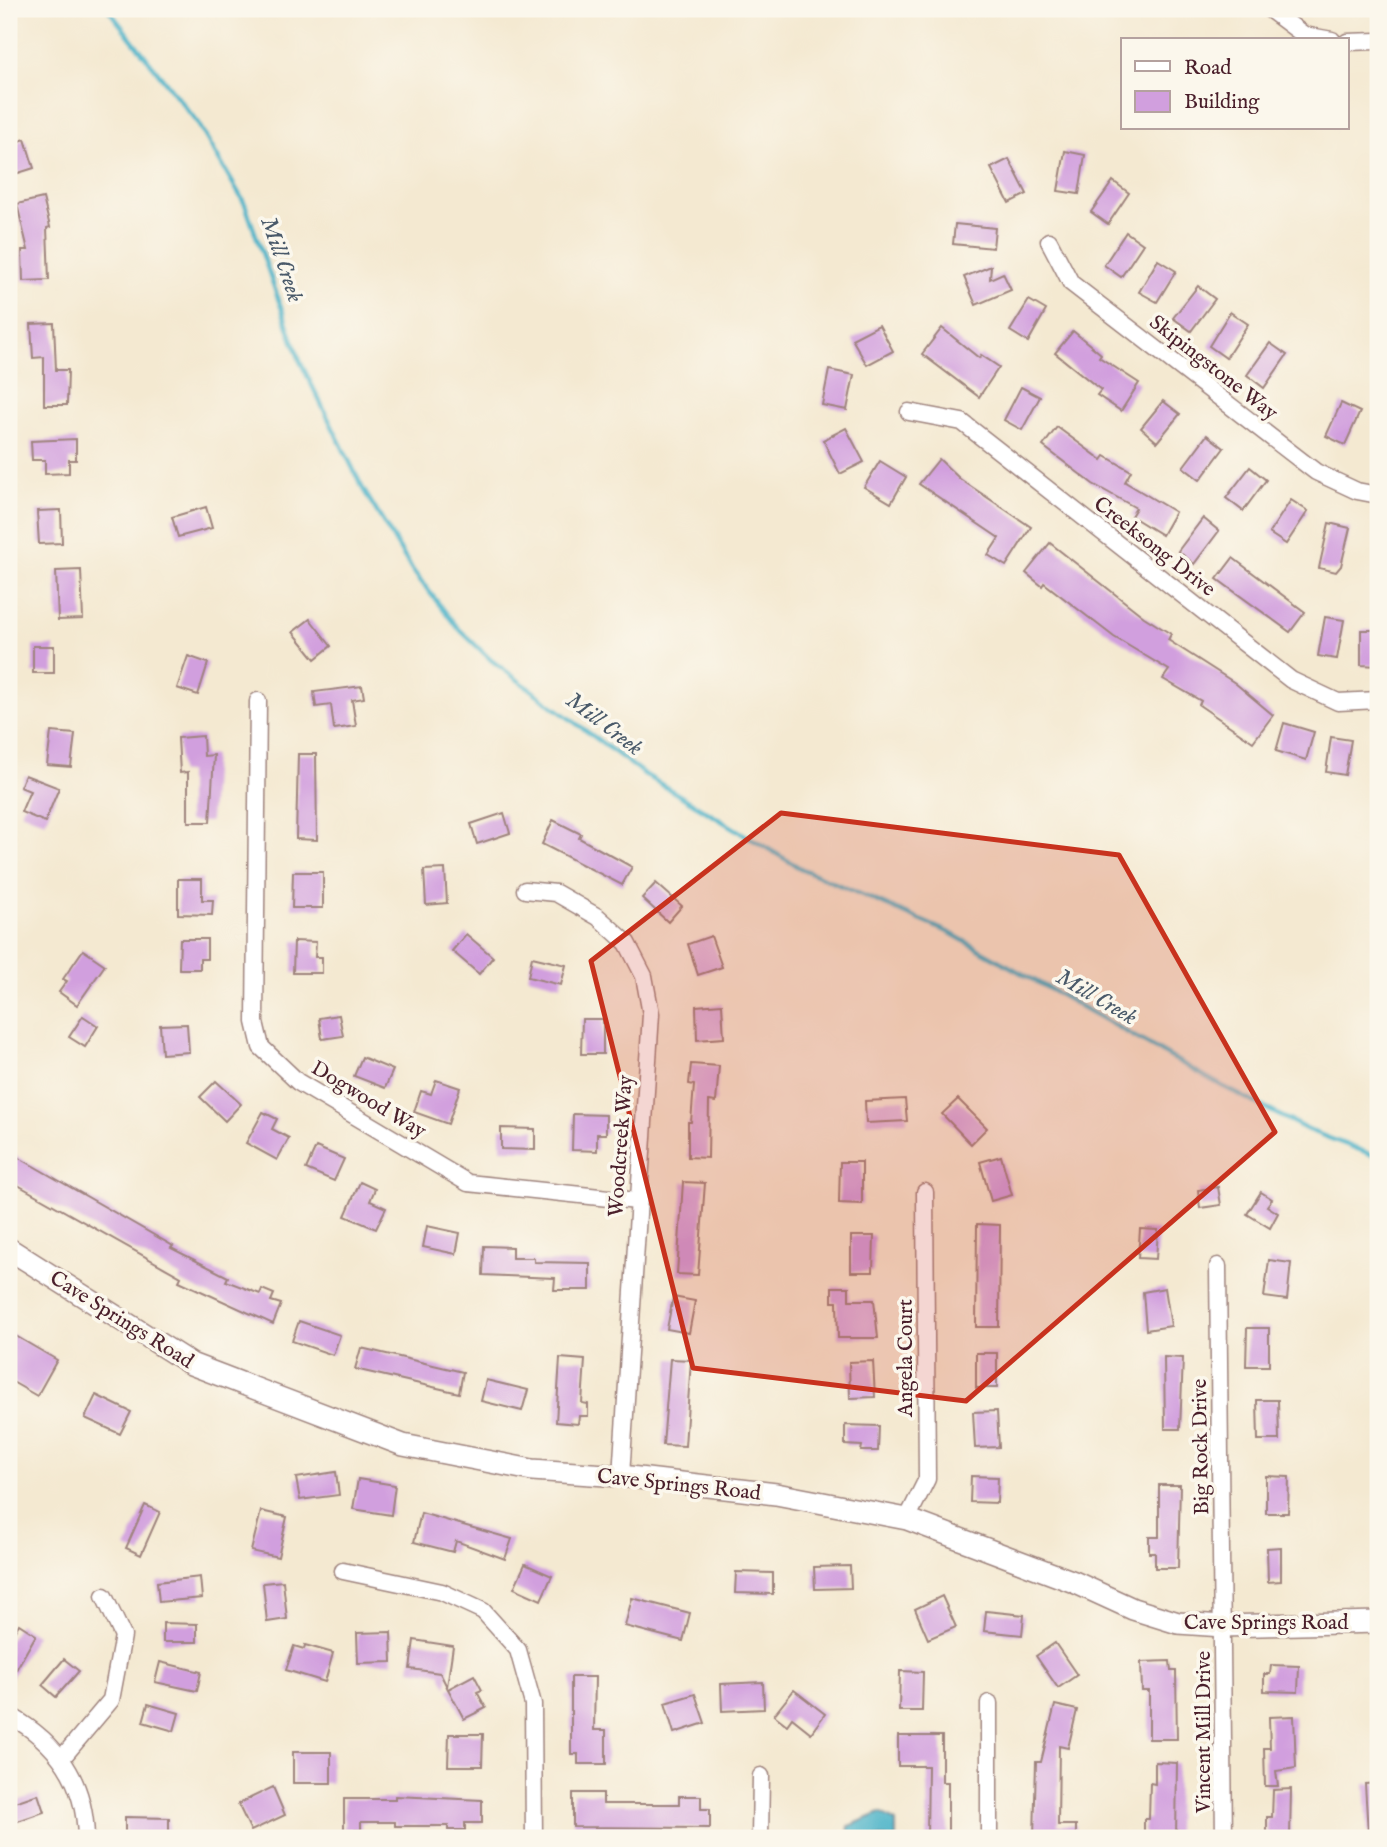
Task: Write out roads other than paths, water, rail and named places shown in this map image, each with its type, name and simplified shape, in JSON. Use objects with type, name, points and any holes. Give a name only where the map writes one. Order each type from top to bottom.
[{"type":"street","points":[[1269,9],[1304,35],[1321,38]]},
{"type":"street","points":[[1348,42],[1378,41]]},
{"type":"street","name":"Skipingstone Way","points":[[1049,241],[1071,283],[1316,472],[1357,491],[1378,495]]},
{"type":"street","name":"Creeksong Drive","points":[[909,412],[962,422],[1290,680],[1338,702],[1378,700]]},
{"type":"street","name":"Dogwood Way","points":[[258,701],[255,1022],[261,1047],[298,1082],[468,1183],[637,1201]]},
{"type":"street","name":"Woodcreek Way","points":[[525,890],[556,893],[598,917],[627,943],[644,976],[651,1014],[621,1476]]},
{"type":"street","name":"Angela Court","points":[[906,1518],[927,1479],[925,1192]]},
{"type":"street","name":"Cave Springs Road","points":[[9,1248],[191,1364],[403,1445],[532,1470],[621,1476],[776,1494],[906,1518],[1074,1582],[1133,1609],[1178,1623],[1223,1626],[1378,1622]]},
{"type":"street","name":"Big Rock Drive","points":[[1218,1266],[1223,1626]]},
{"type":"street","points":[[343,1571],[442,1592],[483,1611],[518,1650],[533,1704],[534,1838]]},
{"type":"street","points":[[62,1758],[111,1700],[123,1636],[104,1596]]},
{"type":"street","name":"Vincent Mill Drive","points":[[1223,1626],[1224,1838]]},
{"type":"street","points":[[989,1703],[989,1838]]},
{"type":"street","points":[[9,1715],[34,1729],[68,1765],[86,1815],[86,1838]]},
{"type":"street","points":[[760,1838],[761,1776]]},
{"type":"water","points":[[880,1813],[896,1822],[896,1838],[848,1838],[849,1826]]},
{"type":"waterway","name":"Mill Creek","points":[[108,9],[197,122],[245,204],[300,361],[363,489],[413,571],[457,627],[491,660],[644,774],[800,868],[950,933],[1222,1086],[1308,1130],[1378,1157]]}]
